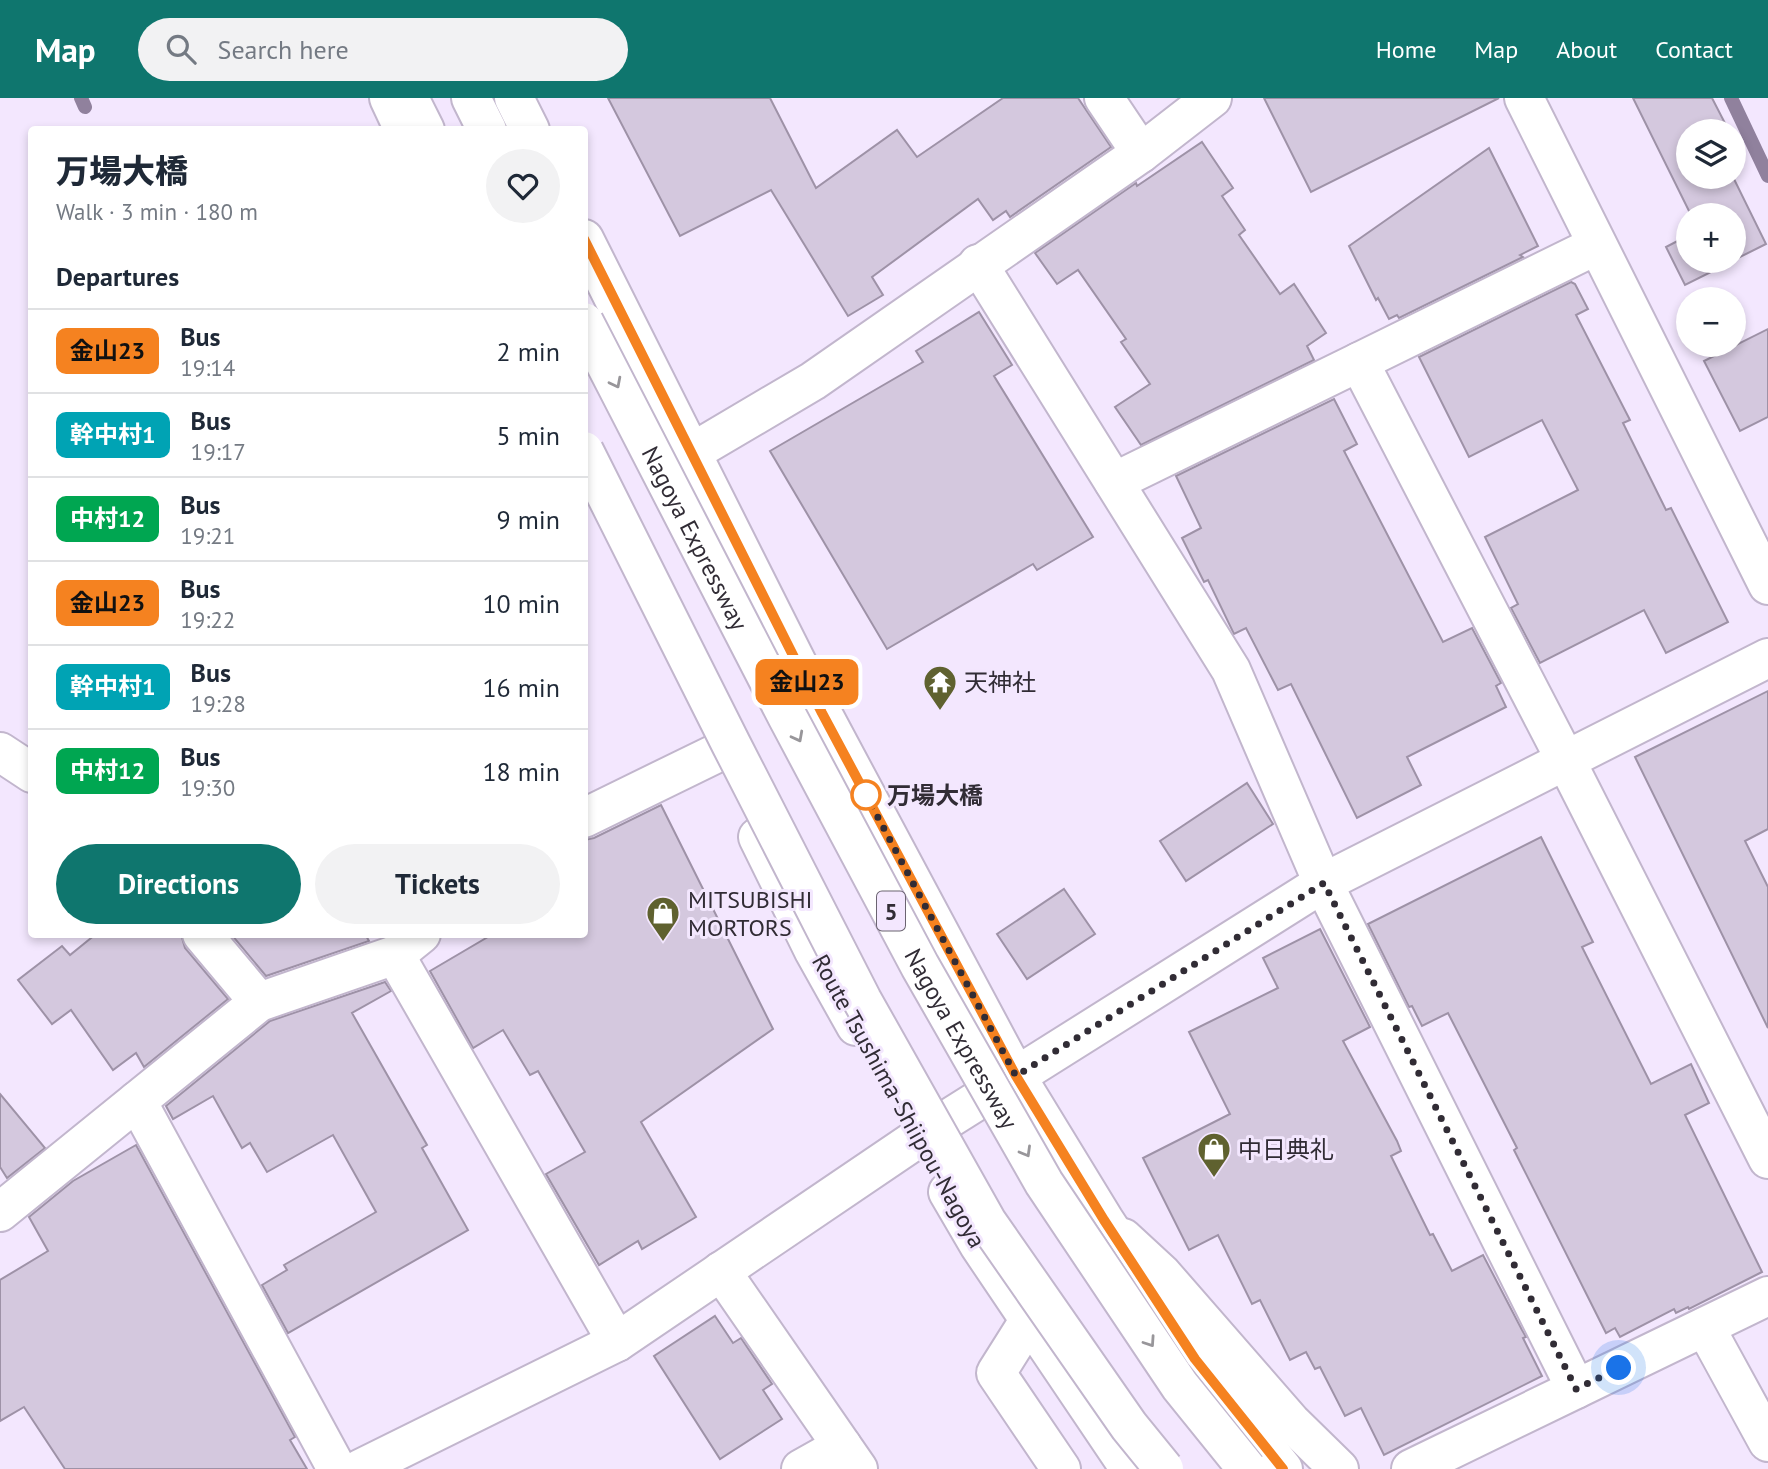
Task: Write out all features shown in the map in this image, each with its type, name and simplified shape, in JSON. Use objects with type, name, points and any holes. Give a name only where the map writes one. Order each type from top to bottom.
[{"type":"main road","points":[[388,98],[402,126]]},
{"type":"main road","points":[[409,98],[423,126]]},
{"type":"main road","points":[[471,98],[485,126]]},
{"type":"main road","points":[[514,98],[528,126]]},
{"type":"main road","points":[[1104,98],[1141,153]]},
{"type":"main road","points":[[691,453],[813,381],[1141,153],[1212,98]]},
{"type":"main road","points":[[1524,98],[1768,585]]},
{"type":"main road","points":[[1114,482],[1597,245]]},
{"type":"main road","points":[[588,247],[822,713],[1016,1076],[1104,1220],[1195,1359],[1283,1469]]},
{"type":"main road","points":[[978,264],[1231,670],[1324,883],[1576,1389]]},
{"type":"main road","name":"Nagoya Expressway","points":[[588,330],[787,716],[914,954],[1044,1183],[1180,1386],[1247,1469]]},
{"type":"main road","points":[[1359,362],[1768,1159]]},
{"type":"main road","points":[[588,459],[862,1000],[981,1210],[1129,1426],[1164,1469]]},
{"type":"main road","name":"Route Tsushima-Shiipou-Nagoya","points":[[588,503],[717,753],[814,950],[918,1138],[979,1245],[1130,1469]]},
{"type":"main road","points":[[360,1469],[617,1342],[918,1138],[1324,883],[1768,657]]},
{"type":"main road","points":[[0,752],[28,770]]},
{"type":"main road","points":[[588,816],[717,753]]},
{"type":"main road","points":[[205,938],[259,1002]]},
{"type":"main road","points":[[0,1212],[259,1002],[408,945],[617,1342]]},
{"type":"main road","points":[[137,1101],[337,1469]]},
{"type":"main road","points":[[1104,1220],[1162,1273],[1291,1422],[1339,1469]]},
{"type":"main road","points":[[721,1271],[850,1458],[801,1469]]},
{"type":"main road","points":[[1411,1469],[1768,1296]]},
{"type":"main road","points":[[1030,1319],[996,1373],[1061,1469]]},
{"type":"main road","points":[[1705,1327],[1768,1442]]},
{"type":"building","points":[[608,98],[770,98],[816,188],[897,130],[917,157],[1003,98],[1078,98],[1111,147],[1010,217],[1006,211],[993,220],[978,199],[872,277],[883,295],[848,316],[771,190],[680,236]]},
{"type":"building","points":[[1264,98],[1499,98],[1311,192]]},
{"type":"building","points":[[1633,98],[1712,98],[1723,119],[1676,119],[1676,185]]},
{"type":"building","points":[[1202,142],[1233,188],[1222,196],[1245,230],[1239,235],[1280,294],[1294,284],[1326,333],[1307,346],[1314,360],[1141,445],[1115,407],[1150,384],[1121,342],[1126,339],[1078,270],[1057,284],[1035,253],[1136,183],[1137,186]]},
{"type":"building","points":[[1489,148],[1538,246],[1520,255],[1523,257],[1399,318],[1397,315],[1389,319],[1378,298],[1376,300],[1349,246]]},
{"type":"building","points":[[1678,189],[1739,189],[1746,203],[1685,203]]},
{"type":"building","points":[[1746,203],[1766,244],[1746,254]]},
{"type":"building","points":[[1676,242],[1676,267],[1666,247]]},
{"type":"building","points":[[1679,273],[1709,273],[1685,285]]},
{"type":"building","points":[[1571,282],[1575,284],[1588,309],[1576,315],[1630,420],[1623,423],[1666,510],[1671,508],[1728,622],[1666,653],[1644,610],[1540,663],[1511,608],[1518,604],[1485,537],[1578,490],[1542,420],[1469,457],[1419,357]]},
{"type":"building","points":[[979,312],[1012,365],[994,376],[1093,537],[1037,570],[1033,564],[887,649],[770,451],[923,362],[916,351]]},
{"type":"building","points":[[1768,329],[1768,417],[1740,431],[1704,361],[1712,357],[1746,357],[1746,340]]},
{"type":"building","points":[[1334,399],[1357,444],[1344,451],[1443,642],[1472,628],[1501,683],[1496,686],[1506,707],[1407,757],[1421,785],[1357,818],[1291,684],[1278,690],[1246,628],[1234,634],[1208,580],[1204,582],[1182,538],[1201,528],[1176,476]]},
{"type":"building","points":[[1768,691],[1768,829],[1745,841],[1768,887],[1768,1028],[1635,757]]},
{"type":"building","points":[[1247,783],[1273,824],[1186,881],[1160,841]]},
{"type":"building","points":[[661,805],[773,1029],[641,1122],[696,1217],[642,1249],[638,1241],[599,1265],[546,1174],[585,1152],[538,1071],[530,1075],[503,1030],[473,1048],[430,971],[486,938],[588,938],[588,839]]},
{"type":"building","points":[[1541,837],[1593,942],[1582,947],[1651,1084],[1691,1064],[1709,1103],[1685,1115],[1762,1272],[1689,1309],[1688,1307],[1676,1313],[1674,1309],[1620,1337],[1615,1328],[1606,1333],[1514,1150],[1517,1148],[1448,1013],[1422,1026],[1412,1006],[1409,1007],[1368,924]]},
{"type":"building","points":[[1064,889],[1095,934],[1027,979],[997,934]]},
{"type":"building","points":[[1320,929],[1370,1027],[1343,1041],[1397,1141],[1401,1151],[1391,1156],[1430,1235],[1433,1234],[1452,1271],[1483,1255],[1526,1337],[1523,1338],[1542,1376],[1384,1455],[1361,1408],[1345,1416],[1320,1367],[1315,1369],[1306,1352],[1290,1360],[1260,1300],[1252,1304],[1218,1235],[1189,1250],[1143,1158],[1230,1114],[1189,1032],[1278,988],[1263,958]]},
{"type":"building","points":[[91,938],[182,938],[185,948],[228,999],[144,1067],[136,1053],[113,1070],[71,1010],[52,1024],[18,980],[62,946],[70,955]]},
{"type":"building","points":[[234,938],[367,938],[369,941],[266,976]]},
{"type":"building","points":[[385,982],[391,991],[352,1013],[427,1145],[422,1148],[468,1230],[288,1333],[262,1285],[287,1270],[284,1265],[376,1212],[333,1135],[267,1172],[250,1143],[242,1148],[213,1096],[173,1119],[166,1106],[270,1021]]},
{"type":"building","points":[[0,1094],[45,1148],[7,1178],[0,1167]]},
{"type":"building","points":[[136,1145],[295,1437],[290,1440],[307,1469],[65,1469],[24,1407],[0,1421],[0,1280],[48,1251],[29,1217],[73,1181]]},
{"type":"building","points":[[715,1316],[733,1343],[741,1338],[772,1384],[763,1390],[782,1419],[720,1459],[654,1356]]},
{"type":"waterway","points":[[81,98],[85,107]]},
{"type":"waterway","points":[[1731,98],[1768,176]]},
{"type":"bus line","name":"金山23","points":[[588,247],[822,713],[1016,1076],[1104,1220],[1195,1359],[1283,1469]]},
{"type":"place","name":"天神社","points":[[940,712]]},
{"type":"place","name":"万場大橋","points":[[866,795]]},
{"type":"place","name":"MITSUBISHI MORTORS","points":[[663,943]]},
{"type":"place","name":"中日典礼","points":[[1214,1179]]},
{"type":"route","points":[[866,795],[1016,1076],[1324,883],[1576,1389],[1619,1368]]}]
